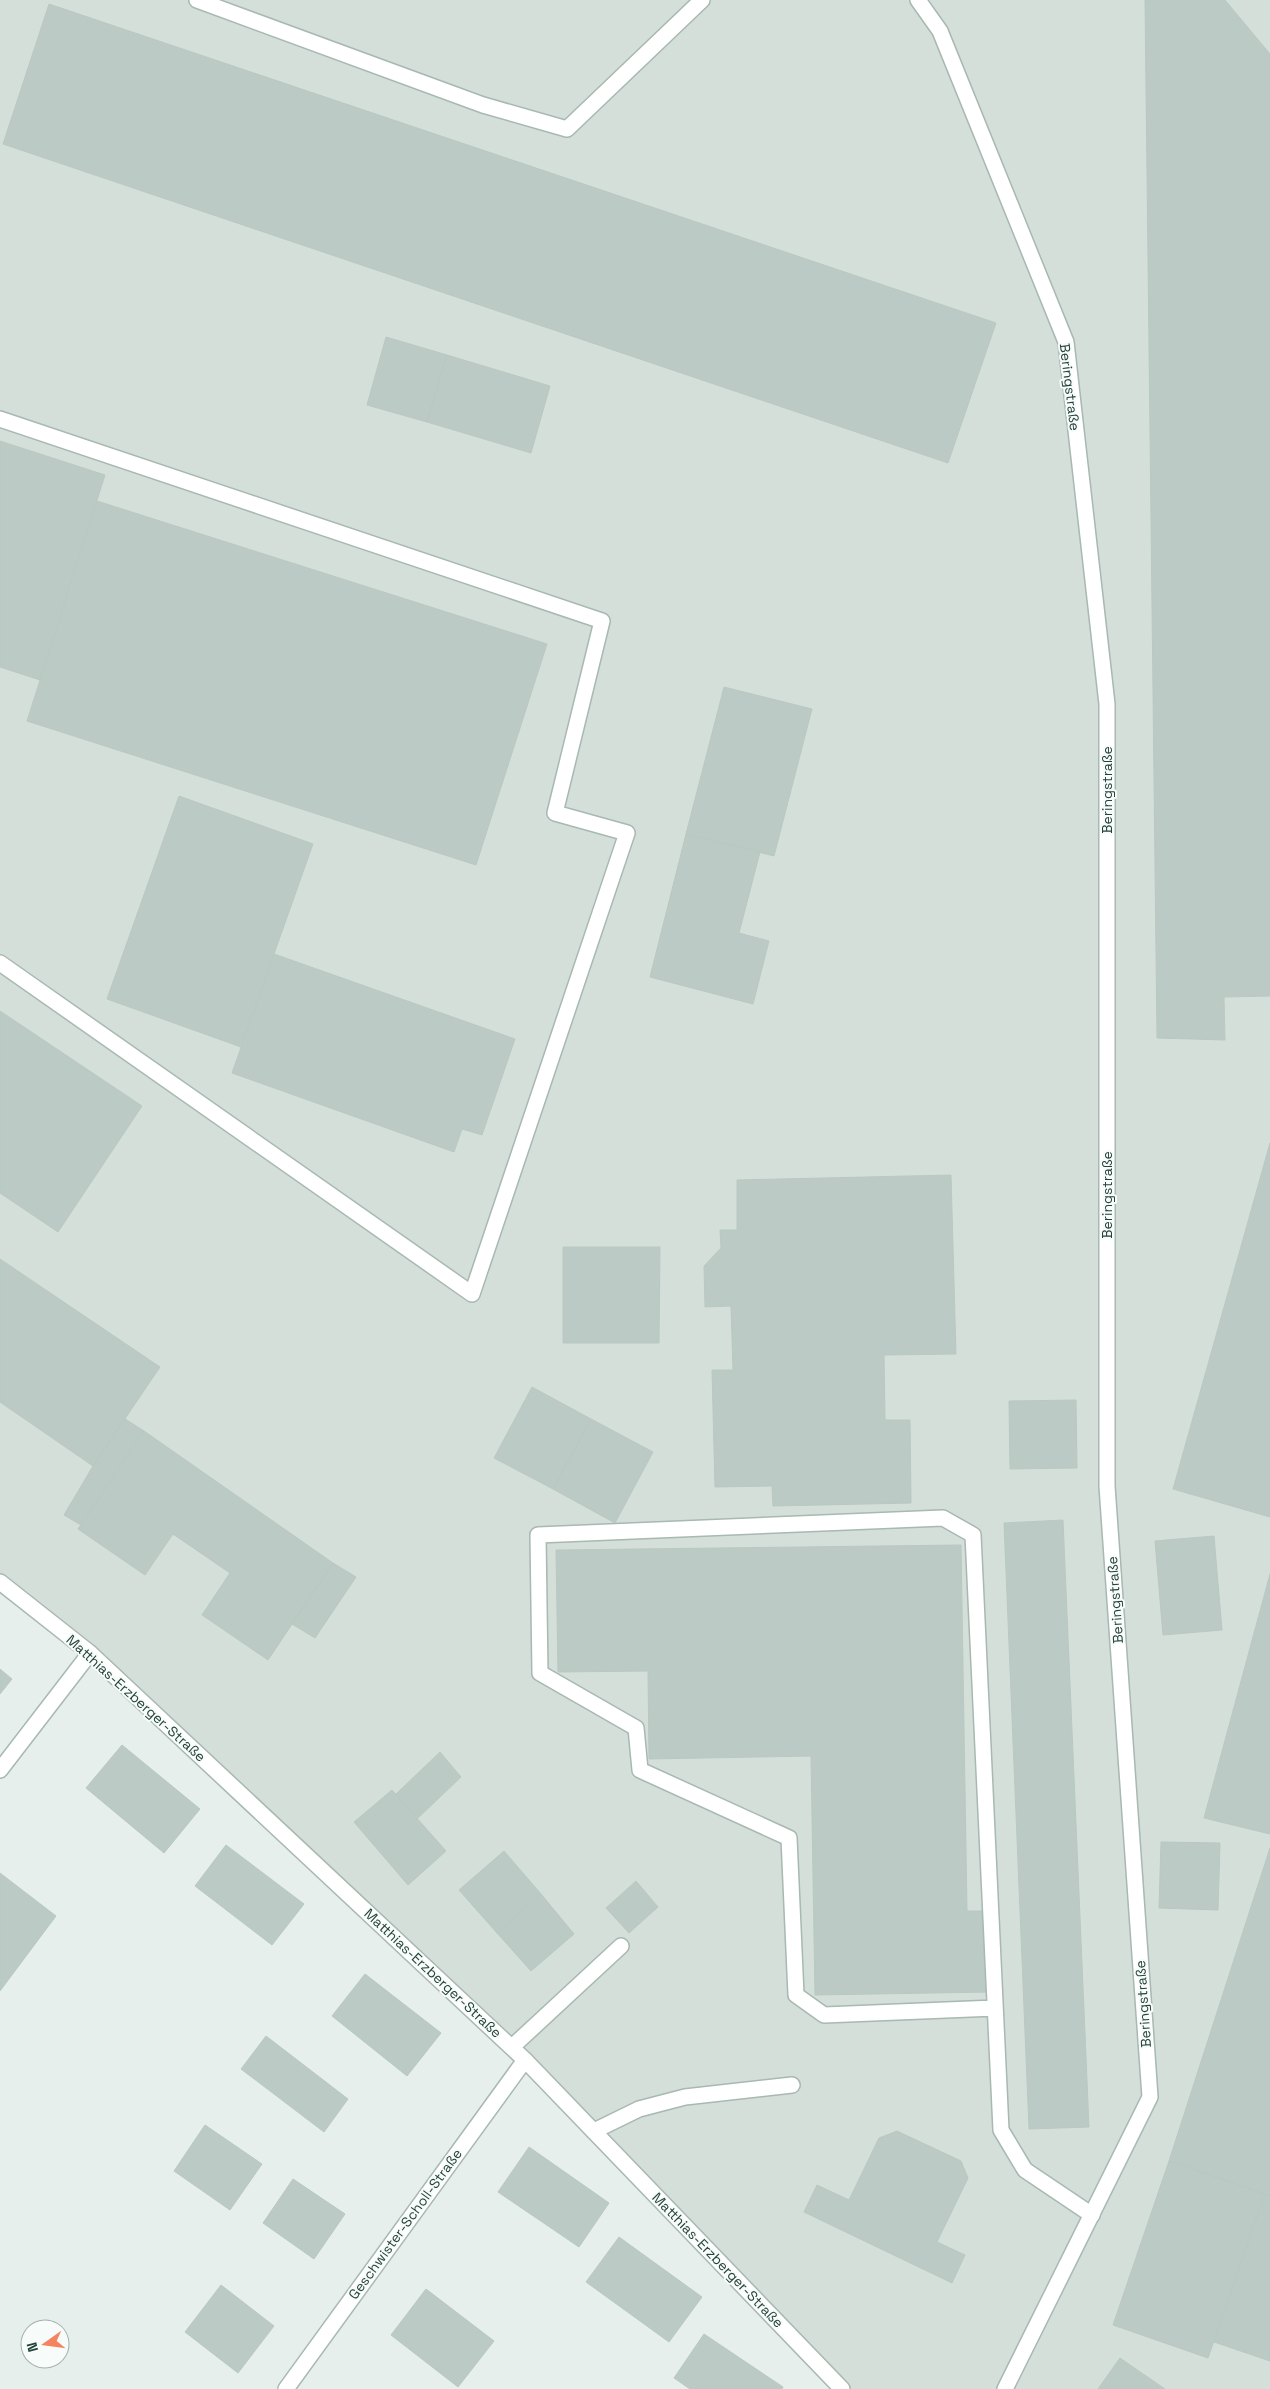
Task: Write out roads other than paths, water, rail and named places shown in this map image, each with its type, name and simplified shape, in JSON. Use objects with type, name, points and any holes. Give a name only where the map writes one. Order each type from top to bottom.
[{"type":"street","points":[[197,0],[484,105],[567,129],[702,0]]},
{"type":"street","name":"Beringstraße","points":[[918,0],[940,32],[1066,342],[1108,704],[1107,1486],[1150,2097],[1005,2389]]},
{"type":"street","points":[[0,419],[602,621],[555,813],[626,833],[472,1294],[0,963]]},
{"type":"street","points":[[996,2008],[824,2015],[796,1995],[788,1838],[640,1770],[636,1728],[540,1673],[538,1535],[943,1518],[973,1534],[996,2008],[1001,2130],[1025,2170],[1092,2215]]},
{"type":"street","name":"Matthias-Erzberger-Straße","points":[[0,1582],[90,1654],[512,2047],[842,2389]]},
{"type":"street","points":[[0,1770],[90,1654]]},
{"type":"street","points":[[512,2047],[621,1946]]},
{"type":"street","name":"Geschwister-Scholl-Straße","points":[[286,2389],[525,2060]]},
{"type":"street","points":[[594,2131],[639,2109],[685,2097],[792,2085]]}]
